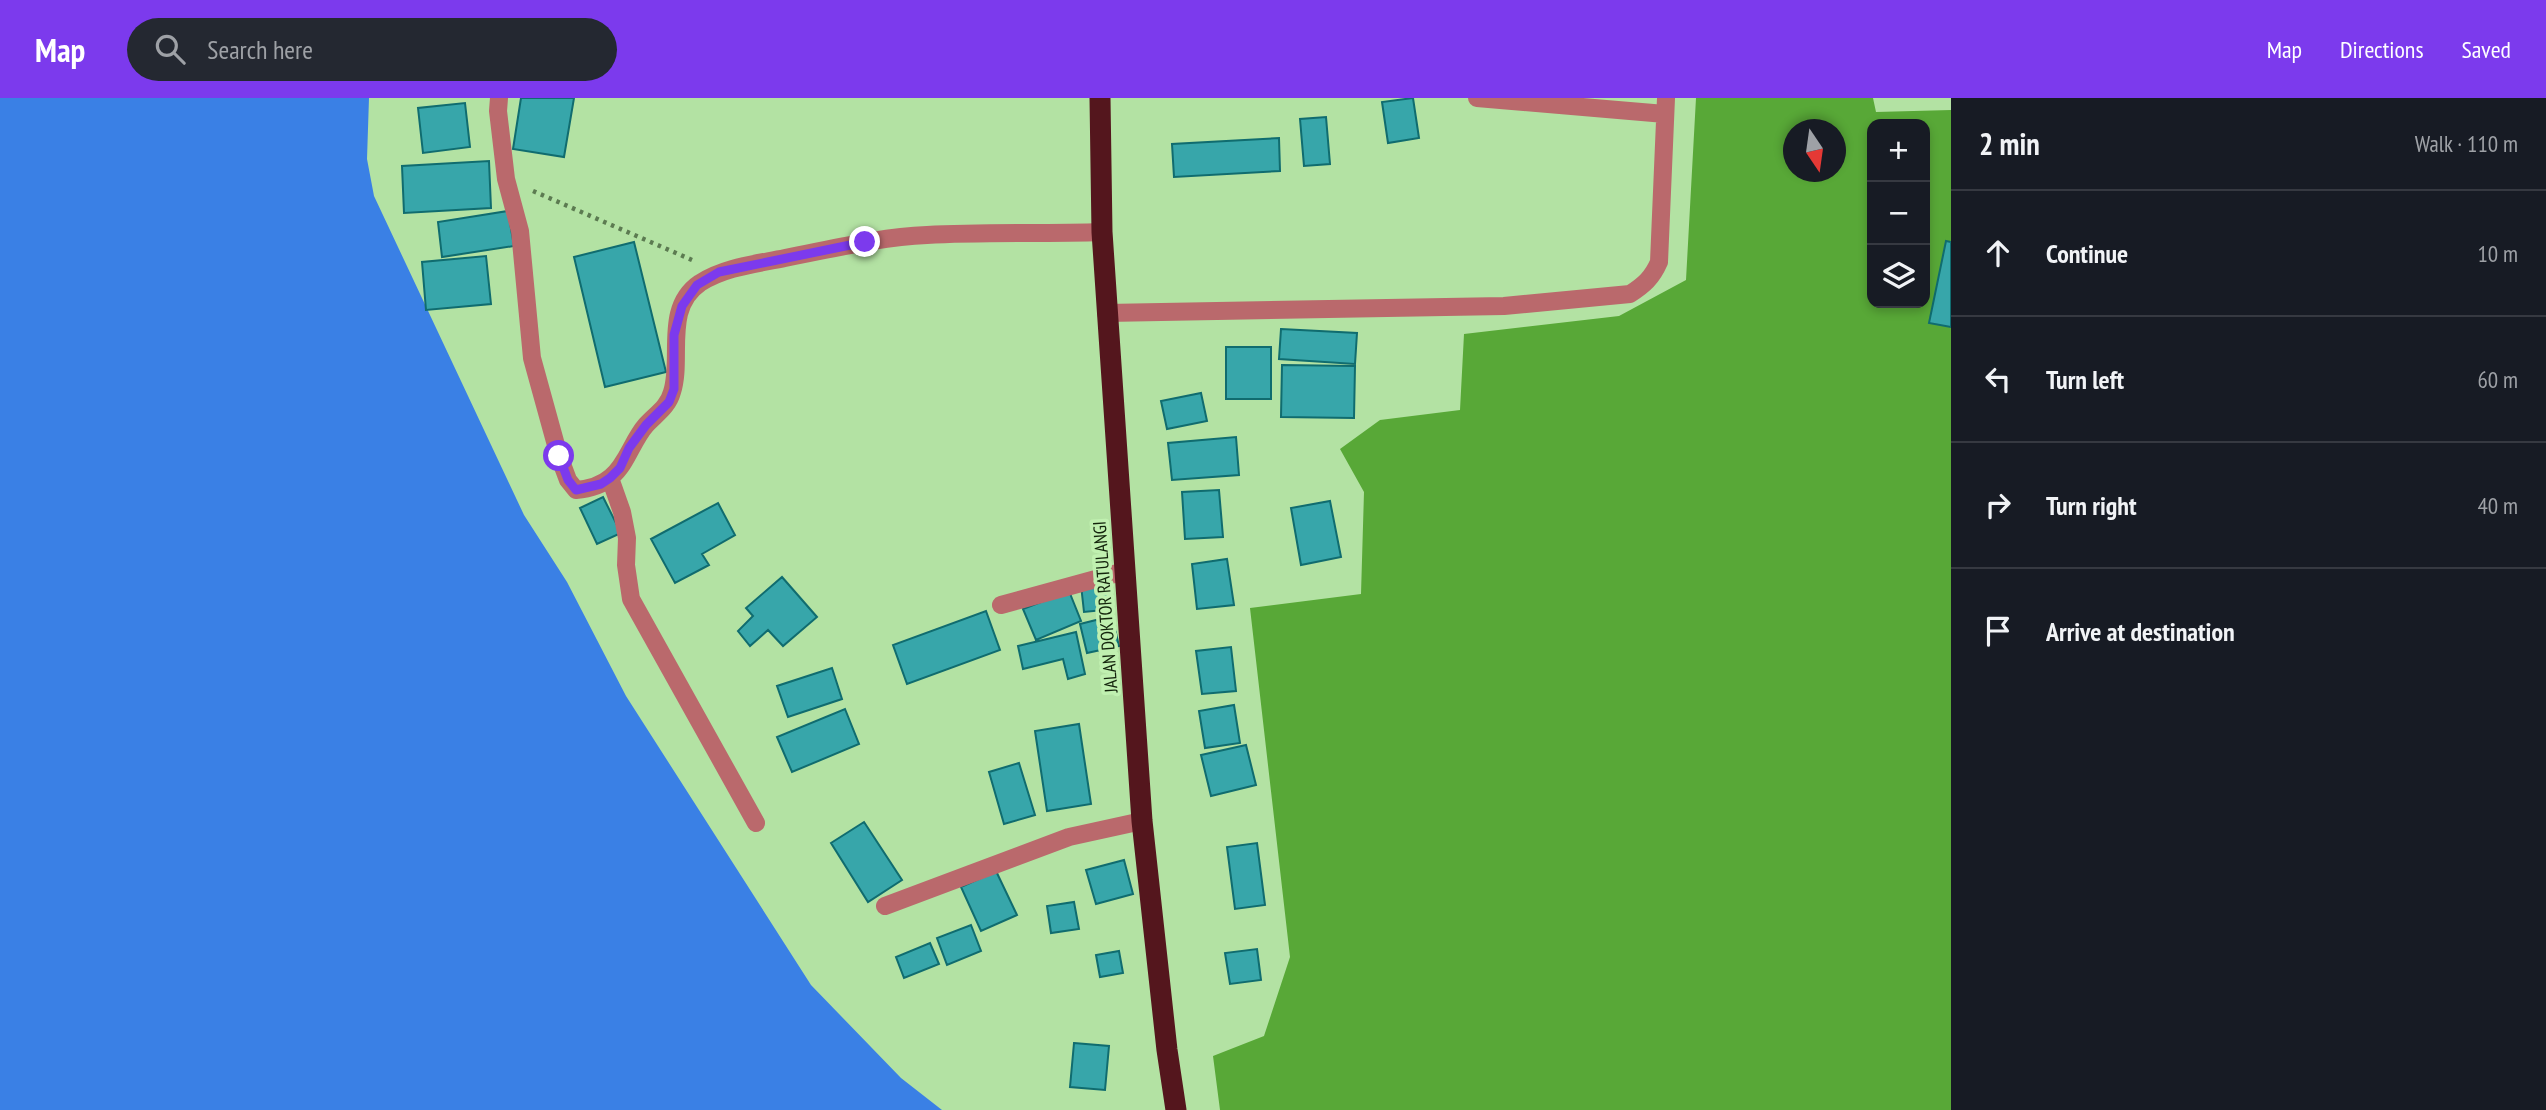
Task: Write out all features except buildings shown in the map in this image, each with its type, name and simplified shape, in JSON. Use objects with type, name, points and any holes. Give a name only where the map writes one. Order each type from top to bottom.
[{"type":"highway","name":"JALAN DOKTOR RATULANGI","points":[[1100,98],[1106,313],[1142,821],[1176,1110]]},
{"type":"street","points":[[499,98],[498,111],[506,179],[520,231],[532,358],[559,456],[568,480],[576,490],[601,484],[610,478],[620,468],[629,448],[646,425],[669,402],[674,389],[674,335],[682,306],[697,285],[719,272],[865,242],[925,235],[1102,232]]},
{"type":"street","points":[[1106,313],[1504,306],[1630,294],[1645,285],[1659,262],[1665,106],[1477,98]]},
{"type":"street","points":[[610,478],[622,512],[627,538],[626,565],[631,599],[756,823]]},
{"type":"street","points":[[1001,605],[1125,571]]},
{"type":"street","points":[[885,906],[1069,837],[1142,821]]},
{"type":"path","points":[[506,179],[719,272]]},
{"type":"green space","points":[[1696,98],[1873,98],[1876,112],[1951,110],[1951,1110],[1220,1110],[1213,1056],[1264,1036],[1290,957],[1250,608],[1361,594],[1364,492],[1340,449],[1380,420],[1460,410],[1464,334],[1619,316],[1686,280]]},
{"type":"water","points":[[0,98],[369,98],[367,159],[374,196],[524,515],[567,582],[626,696],[811,985],[901,1078],[942,1110],[0,1110]]},
{"type":"route","points":[[559,456],[568,480],[576,490],[601,484],[620,468],[629,448],[646,425],[669,402],[674,389],[674,335],[682,306],[697,285],[719,272],[865,242]]}]
